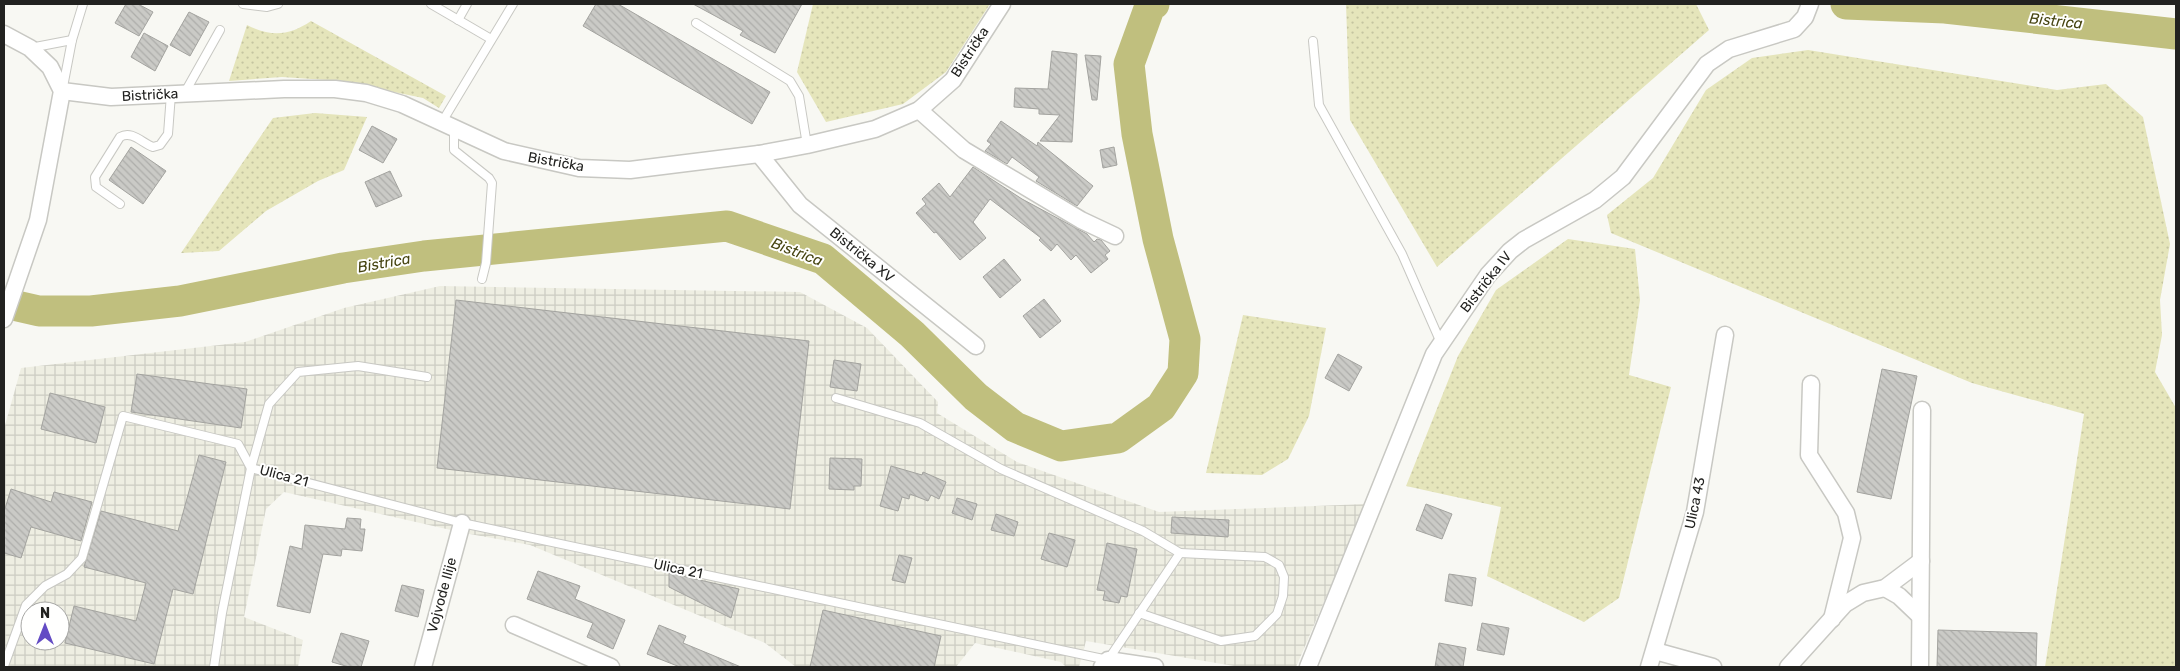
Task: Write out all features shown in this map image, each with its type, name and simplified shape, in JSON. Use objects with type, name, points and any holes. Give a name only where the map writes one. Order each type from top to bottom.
[{"type":"street","name":"Bistrička","points":[[62,91],[111,97],[335,89],[366,93],[402,104],[504,151],[579,168],[630,170],[759,154],[875,130],[919,110],[953,80],[1002,4]]},
{"type":"street","name":"Bistrička IV","points":[[1308,667],[1434,354],[1488,275],[1510,251],[1524,240],[1595,200],[1623,177],[1707,64],[1729,49],[1794,29],[1808,10]]},
{"type":"street","points":[[4,34],[30,48],[50,67],[62,91],[38,220],[4,319]]},
{"type":"street","points":[[919,110],[964,150],[1081,220],[1115,236]]},
{"type":"street","name":"Bistrička XV","points":[[759,154],[800,205],[976,346]]},
{"type":"street","name":"Ulica 43","points":[[1649,667],[1695,512],[1725,335]]},
{"type":"street","points":[[1811,384],[1809,455],[1846,513],[1852,538],[1832,619]]},
{"type":"street","points":[[1920,667],[1922,410]]},
{"type":"street","name":"Vojvode Ilije","points":[[423,667],[462,523]]},
{"type":"street","points":[[1788,667],[1845,604],[1863,592],[1885,588],[1921,561]]},
{"type":"street","points":[[1885,588],[1900,596],[1920,616]]},
{"type":"street","points":[[514,625],[611,667]]},
{"type":"street","points":[[1654,651],[1713,667]]},
{"type":"street","points":[[1105,664],[1155,667]]},
{"type":"lane","points":[[62,91],[72,40],[83,4]]},
{"type":"lane","points":[[243,4],[267,7],[278,4]]},
{"type":"lane","points":[[431,4],[491,39]]},
{"type":"lane","points":[[458,20],[468,4]]},
{"type":"lane","points":[[482,279],[486,263],[492,183],[489,178],[454,150],[448,125],[491,39],[513,4]]},
{"type":"lane","points":[[696,23],[790,80],[799,96],[807,145]]},
{"type":"lane","points":[[120,204],[96,187],[95,177],[120,137],[125,134],[131,134],[153,147],[160,145],[168,134],[178,94],[220,30]]},
{"type":"lane","points":[[30,48],[72,40]]},
{"type":"lane","points":[[1313,41],[1319,105],[1402,254],[1441,343]]},
{"type":"lane","points":[[214,667],[222,613],[251,468],[269,404],[298,372],[358,366],[427,377]]},
{"type":"lane","points":[[836,398],[920,423],[1001,469],[1143,531],[1180,553],[1265,558],[1279,564],[1284,577],[1283,596],[1277,614],[1255,636],[1221,642],[1139,614]]},
{"type":"lane","points":[[4,666],[26,605],[45,586],[66,574],[82,558],[123,416],[238,444],[251,468]]},
{"type":"lane","name":"Ulica 21","points":[[251,468],[462,523],[1105,664]]},
{"type":"lane","points":[[1105,664],[1180,553]]},
{"type":"shaded area","points":[[440,286],[800,292],[867,328],[938,402],[937,413],[1017,462],[1159,512],[1366,504],[1296,667],[1240,667],[1086,641],[1079,667],[1066,667],[1061,662],[975,643],[956,667],[796,667],[765,643],[530,545],[464,533],[284,492],[266,509],[244,617],[303,640],[298,667],[4,667],[4,429],[21,368],[245,342],[344,308]]},
{"type":"green space","points":[[813,4],[990,4],[946,72],[903,104],[826,122],[797,72]]},
{"type":"green space","points":[[1346,4],[1696,4],[1709,30],[1437,267],[1350,120]]},
{"type":"green space","points":[[311,21],[446,96],[439,108],[423,98],[341,81],[282,77],[229,81],[247,25],[264,32],[280,33],[295,30]]},
{"type":"green space","points":[[1808,50],[2057,90],[2106,84],[2143,117],[2170,244],[2160,300],[2162,335],[2155,372],[2176,408],[2176,667],[2045,667],[2084,414],[1972,383],[1611,233],[1607,215],[1653,178],[1706,90],[1752,58]]},
{"type":"green space","points":[[315,113],[367,117],[344,170],[318,181],[266,211],[219,251],[181,253],[273,118]]},
{"type":"green space","points":[[1568,239],[1635,249],[1640,300],[1629,375],[1671,387],[1619,598],[1584,622],[1487,576],[1501,507],[1406,486],[1458,356],[1496,290]]},
{"type":"green space","points":[[1243,315],[1326,328],[1309,416],[1288,459],[1262,475],[1206,473]]},
{"type":"building","points":[[126,4],[138,4],[153,12],[139,36],[115,23]]},
{"type":"building","points":[[596,4],[618,4],[770,92],[752,124],[583,26]]},
{"type":"building","points":[[693,4],[802,4],[775,53],[740,35],[743,31]]},
{"type":"building","points":[[189,12],[209,22],[190,56],[170,45]]},
{"type":"building","points":[[144,33],[168,46],[155,71],[131,57]]},
{"type":"building","points":[[1052,51],[1077,54],[1072,142],[1040,141],[1060,115],[1039,114],[1039,109],[1014,107],[1015,88],[1048,89]]},
{"type":"building","points":[[1085,55],[1101,56],[1097,100],[1092,100]]},
{"type":"building","points":[[1001,121],[1037,146],[1038,142],[1093,186],[1077,206],[1036,181],[1039,177],[1012,157],[1007,164],[985,151],[991,144],[987,141]]},
{"type":"building","points":[[372,126],[397,139],[383,163],[359,150]]},
{"type":"building","points":[[131,147],[166,171],[143,204],[109,180]]},
{"type":"building","points":[[1114,147],[1117,165],[1103,168],[1100,150]]},
{"type":"building","points":[[973,167],[1022,199],[1087,234],[1094,242],[1097,239],[1101,240],[1110,251],[1105,255],[1108,259],[1091,273],[1076,255],[1071,260],[1057,244],[1051,251],[1039,240],[1041,238],[990,199],[973,222],[986,238],[960,260],[936,232],[934,233],[916,213],[926,204],[922,199],[939,183],[950,197]]},
{"type":"building","points":[[390,171],[402,196],[376,207],[365,182]]},
{"type":"building","points":[[1004,259],[1021,280],[1000,298],[983,277]]},
{"type":"building","points":[[1044,299],[1061,321],[1040,338],[1023,316]]},
{"type":"building","points":[[456,300],[809,341],[790,509],[437,468]]},
{"type":"building","points":[[1338,354],[1362,367],[1349,391],[1325,378]]},
{"type":"building","points":[[834,360],[861,364],[857,391],[830,387]]},
{"type":"building","points":[[1882,369],[1917,376],[1891,499],[1857,492]]},
{"type":"building","points":[[137,374],[247,389],[241,428],[131,412]]},
{"type":"building","points":[[50,393],[105,407],[96,443],[41,429]]},
{"type":"building","points":[[199,455],[226,462],[193,594],[173,589],[154,664],[70,644],[70,622],[74,606],[136,621],[146,583],[84,567],[101,511],[178,531]]},
{"type":"building","points":[[830,458],[862,459],[861,486],[854,486],[854,490],[829,489]]},
{"type":"building","points":[[891,466],[922,475],[923,472],[946,482],[939,499],[931,495],[928,501],[910,494],[909,499],[902,497],[898,511],[880,506]]},
{"type":"building","points":[[11,489],[51,502],[54,492],[92,502],[81,541],[31,527],[21,558],[4,553],[4,512]]},
{"type":"building","points":[[957,498],[977,504],[972,520],[952,513]]},
{"type":"building","points":[[1426,504],[1452,514],[1442,539],[1416,530]]},
{"type":"building","points":[[996,514],[1018,522],[1014,536],[991,530]]},
{"type":"building","points":[[1172,517],[1229,520],[1228,537],[1171,533]]},
{"type":"building","points":[[347,518],[361,519],[360,529],[365,529],[362,551],[342,549],[341,556],[323,554],[310,613],[277,606],[290,546],[302,549],[305,525],[345,529]]},
{"type":"building","points":[[1049,533],[1075,540],[1067,567],[1041,559]]},
{"type":"building","points":[[1107,543],[1137,549],[1127,597],[1121,596],[1119,603],[1103,600],[1105,591],[1097,590]]},
{"type":"building","points":[[899,555],[912,558],[905,583],[892,580]]},
{"type":"building","points":[[538,571],[580,586],[575,599],[625,620],[613,649],[587,637],[593,623],[527,599]]},
{"type":"building","points":[[669,573],[739,589],[731,618],[669,587]]},
{"type":"building","points":[[1449,574],[1476,578],[1472,606],[1445,601]]},
{"type":"building","points":[[402,585],[424,590],[418,617],[395,611]]},
{"type":"building","points":[[823,610],[941,636],[934,667],[810,667]]},
{"type":"building","points":[[1482,623],[1509,628],[1504,655],[1477,650]]},
{"type":"building","points":[[659,625],[686,636],[683,643],[741,667],[680,667],[647,654]]},
{"type":"building","points":[[1938,630],[2037,633],[2036,667],[1937,667]]},
{"type":"building","points":[[341,633],[369,641],[361,667],[349,667],[332,662]]},
{"type":"building","points":[[1439,643],[1466,648],[1463,667],[1435,667]]},
{"type":"waterway","name":"Bistrica","points":[[4,303],[39,311],[91,311],[180,301],[343,268],[424,256],[727,226],[823,259],[912,334],[976,397],[1015,427],[1061,446],[1118,438],[1161,407],[1183,373],[1185,339],[1158,239],[1137,134],[1129,64],[1150,6],[1154,4]]},
{"type":"waterway","name":"Bistrica","points":[[1846,4],[1945,8],[2176,34]]}]
